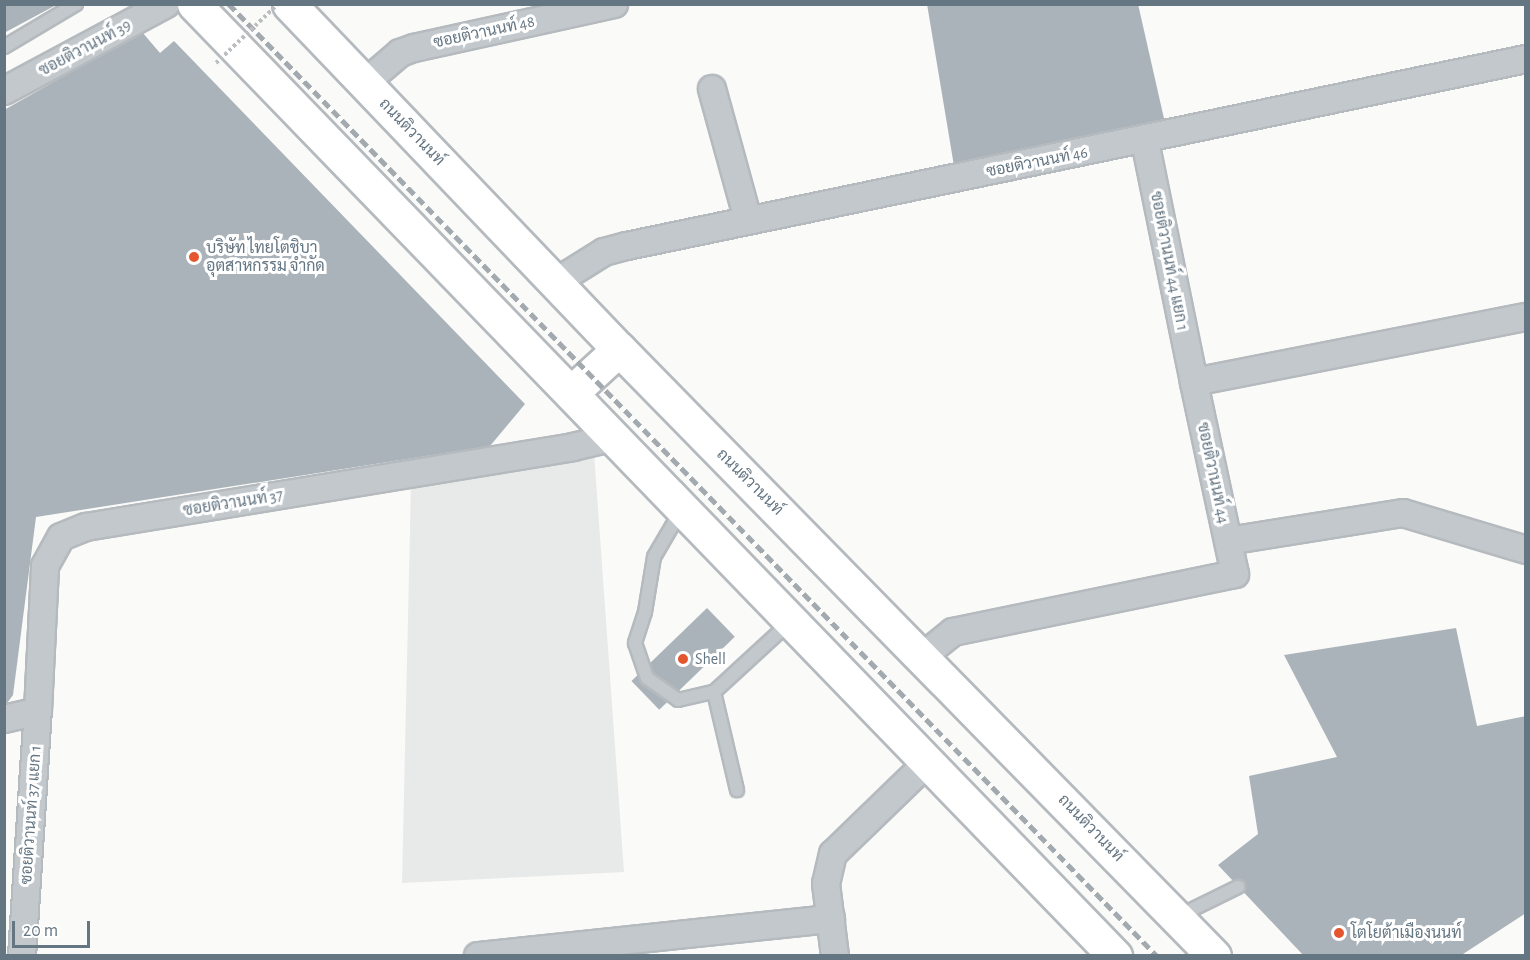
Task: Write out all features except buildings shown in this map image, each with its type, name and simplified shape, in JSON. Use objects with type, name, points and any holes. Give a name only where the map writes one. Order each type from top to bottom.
[{"type":"main road","points":[[194,4],[929,761],[1115,956]]},
{"type":"main road","name":"ถนนติวานนท์","points":[[289,4],[619,349],[1214,956]]},
{"type":"main road","points":[[570,393],[619,349]]},
{"type":"street","name":"ซอยติวานนท์ 39","points":[[4,91],[166,4]]},
{"type":"street","name":"ซอยติวานนท์ 48","points":[[365,83],[400,53],[414,48],[614,4]]},
{"type":"street","name":"ซอยติวานนท์ 46","points":[[556,282],[604,252],[748,220],[1145,141],[1526,59]]},
{"type":"street","points":[[712,89],[748,220]]},
{"type":"street","name":"ซอยติวานนท์ 44 แยก 1","points":[[1145,141],[1194,382]]},
{"type":"street","points":[[1194,382],[1526,317]]},
{"type":"street","name":"ซอยติวานนท์ 44","points":[[922,657],[953,632],[1235,574],[1194,382]]},
{"type":"street","name":"ซอยติวานนท์ 37","points":[[38,711],[45,566],[61,537],[86,527],[573,447],[615,437]]},
{"type":"street","points":[[1228,542],[1403,513],[1526,550]]},
{"type":"street","points":[[4,719],[38,711]]},
{"type":"street","name":"ซอยติวานนท์ 37 แยก 1","points":[[22,956],[38,711]]},
{"type":"street","points":[[835,956],[826,884],[833,855],[929,761]]},
{"type":"street","points":[[478,956],[831,919]]},
{"type":"lane","points":[[4,47],[76,4]]},
{"type":"lane","points":[[683,507],[667,529],[654,557],[645,612],[635,643],[647,678],[678,700],[714,692],[791,621]]},
{"type":"lane","points":[[714,692],[737,790]]},
{"type":"lane","points":[[1178,917],[1238,887]]},
{"type":"path","points":[[216,63],[278,4]]},
{"type":"shaded area","points":[[594,453],[624,872],[402,883],[411,485]]},
{"type":"railway","points":[[229,4],[1157,956]]},
{"type":"place","name":"บริษัท ไทยโตชิบา อุตสาหกรรม จำกัด","points":[[194,257]]},
{"type":"place","name":"Shell","points":[[683,659]]},
{"type":"place","name":"โตโยต้าเมืองนนท์","points":[[1339,933]]}]
